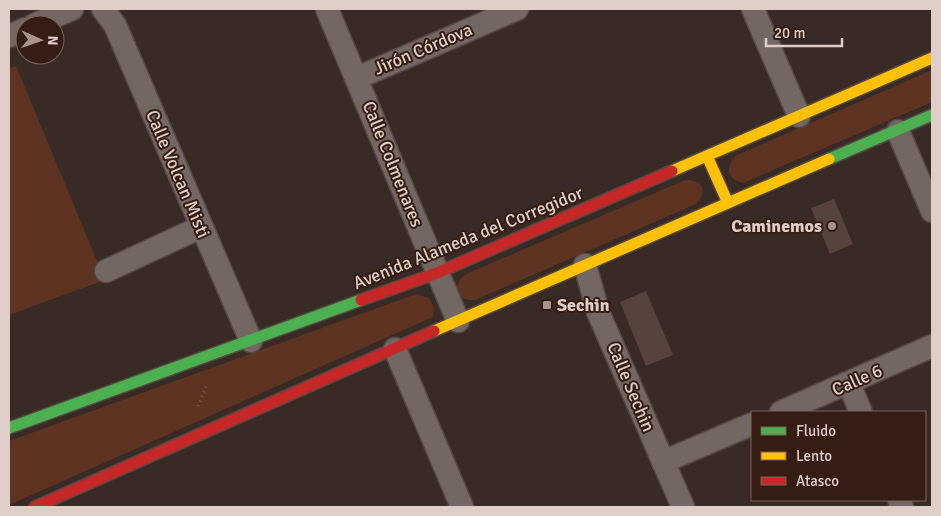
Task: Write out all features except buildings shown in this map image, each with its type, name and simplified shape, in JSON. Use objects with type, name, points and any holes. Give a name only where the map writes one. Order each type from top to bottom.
[{"type":"main road","name":"Avenida Alameda del Corregidor","points":[[9,428],[437,273],[932,58]]},
{"type":"main road","points":[[35,507],[585,265],[932,116]]},
{"type":"main road","points":[[707,156],[728,203]]},
{"type":"street","points":[[58,15],[72,9]]},
{"type":"street","name":"Calle Volcan Misti","points":[[103,9],[115,25],[251,341]]},
{"type":"street","name":"Calle Colmenares","points":[[327,9],[458,321]]},
{"type":"street","name":"Jirón Córdova","points":[[357,78],[517,9]]},
{"type":"street","points":[[753,9],[799,116]]},
{"type":"street","points":[[898,131],[932,210]]},
{"type":"street","points":[[106,271],[201,228]]},
{"type":"street","name":"Calle Sechin","points":[[585,265],[598,312],[683,507]]},
{"type":"street","name":"Calle 6","points":[[783,411],[849,384],[932,346]]},
{"type":"street","points":[[395,349],[462,507]]},
{"type":"street","points":[[849,384],[861,411]]},
{"type":"street","points":[[663,462],[751,424]]},
{"type":"path","points":[[195,412],[208,382]]},
{"type":"shaded area","points":[[16,66],[105,280],[9,315],[9,69]]},
{"type":"shaded area","points":[[932,70],[932,102],[743,183],[734,179],[729,173],[730,165],[735,156]]},
{"type":"shaded area","points":[[685,180],[696,181],[702,186],[702,194],[696,204],[475,300],[463,298],[457,292],[458,283],[466,274]]},
{"type":"shaded area","points":[[416,294],[429,298],[434,308],[433,317],[9,505],[9,441]]},
{"type":"traffic: fast","points":[[829,159],[932,115]]},
{"type":"traffic: fast","points":[[9,428],[361,300]]},
{"type":"traffic: slow","points":[[672,171],[932,58]]},
{"type":"traffic: slow","points":[[707,156],[728,203]]},
{"type":"traffic: slow","points":[[434,331],[829,159]]},
{"type":"traffic: jam","points":[[361,300],[437,273],[672,171]]},
{"type":"traffic: jam","points":[[35,507],[434,331]]},
{"type":"place","name":"Caminemos","points":[[832,226]]},
{"type":"place","name":"Sechin","points":[[547,305]]}]
